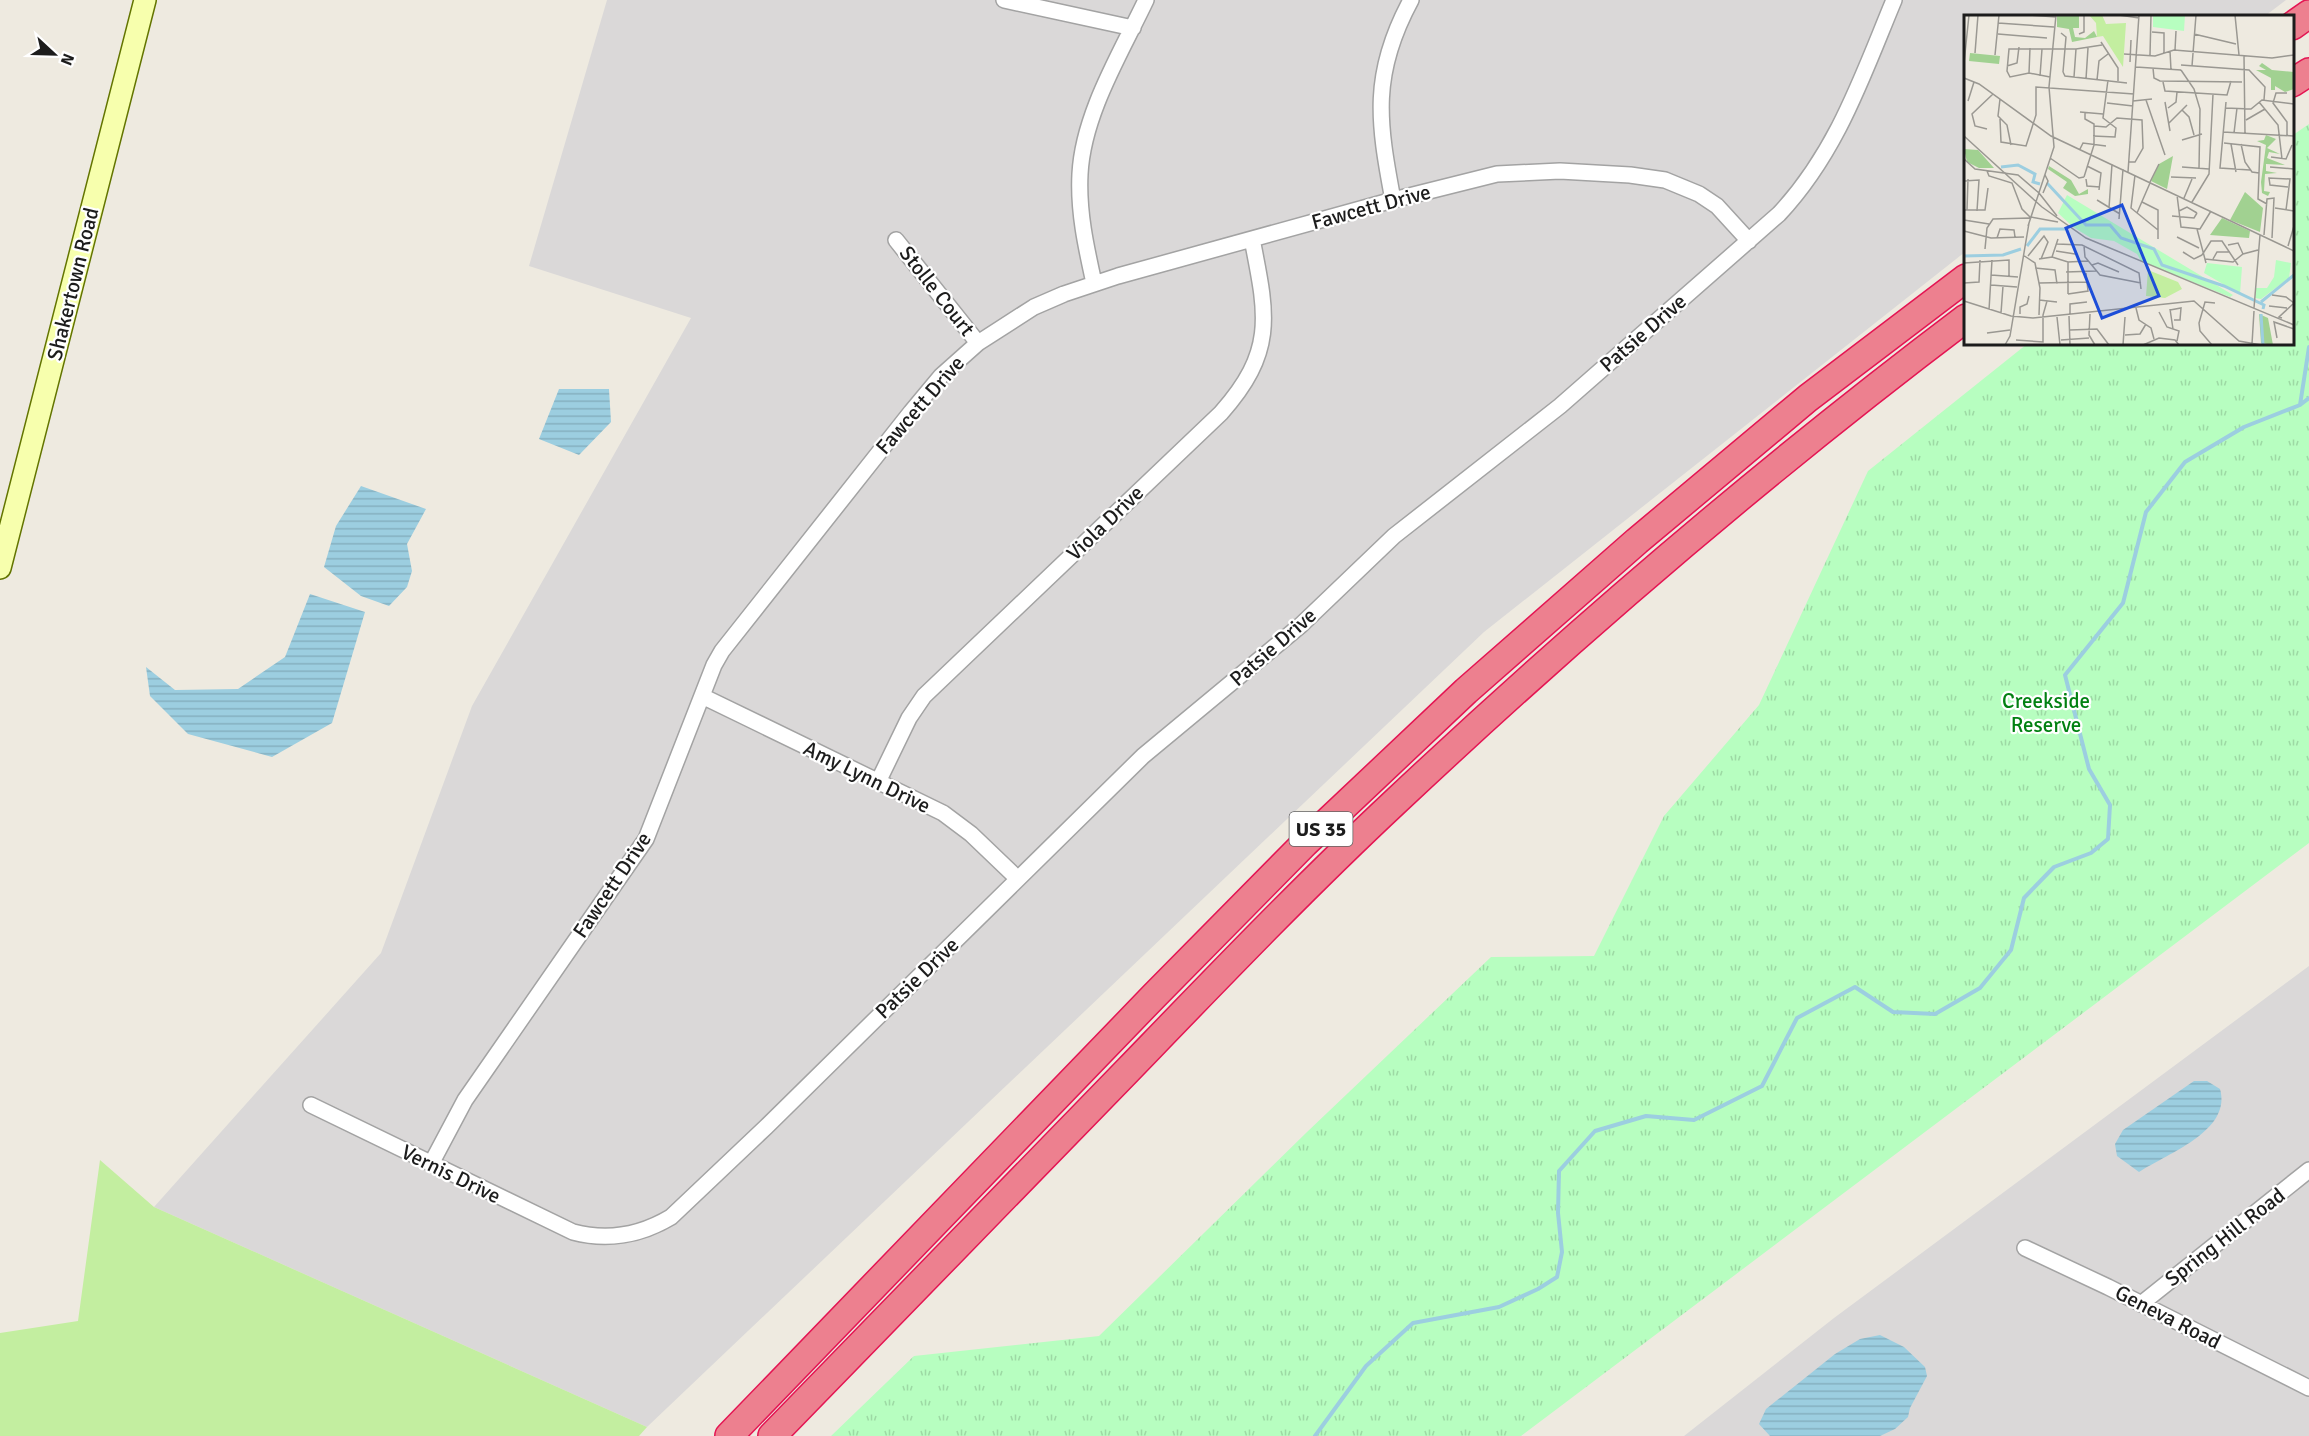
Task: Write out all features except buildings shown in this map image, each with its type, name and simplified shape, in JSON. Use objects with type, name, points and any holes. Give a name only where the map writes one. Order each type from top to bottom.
[{"type":"highway","points":[[2294,25],[2309,14]]},
{"type":"highway","points":[[2294,44],[2309,34]]},
{"type":"highway","points":[[2294,82],[2309,72]]},
{"type":"highway","name":"US 35","points":[[729,1436],[1288,860],[1466,691],[1637,541],[1808,398],[1964,279]]},
{"type":"highway","name":"US 35","points":[[772,1436],[1226,969],[1392,805],[1557,653],[1726,507],[1964,319]]},
{"type":"street","name":"Shakertown Road","points":[[0,568],[145,0]]},
{"type":"street","points":[[1004,0],[1133,28]]},
{"type":"street","points":[[1094,283],[1084,237],[1080,201],[1080,173],[1084,144],[1098,102],[1146,0]]},
{"type":"street","points":[[1393,200],[1382,145],[1380,96],[1390,44],[1411,0]]},
{"type":"street","name":"Patsie Drive","points":[[593,1236],[616,1236],[655,1227],[680,1210],[1143,756],[1301,625],[1394,536],[1560,406],[1749,241],[1794,197],[1823,158],[1845,119],[1894,0]]},
{"type":"street","name":"Fawcett Drive","points":[[431,1164],[465,1100],[646,839],[714,665],[734,634],[941,376],[978,343],[1034,307],[1094,283],[1393,200],[1486,176],[1511,172],[1560,171],[1651,177],[1678,184],[1699,194],[1728,216],[1749,241]]},
{"type":"street","name":"Viola Drive","points":[[878,782],[909,718],[924,696],[1221,413],[1244,385],[1258,357],[1264,327],[1264,298],[1252,239]]},
{"type":"street","name":"Stolle Court","points":[[896,240],[978,343]]},
{"type":"street","name":"Amy Lynn Drive","points":[[702,696],[958,822],[1018,879]]},
{"type":"street","name":"Vernis Drive","points":[[311,1105],[544,1220],[573,1232],[593,1236]]},
{"type":"street","name":"Spring Hill Road","points":[[2141,1304],[2309,1170]]},
{"type":"street","name":"Geneva Road","points":[[2025,1248],[2309,1389]]},
{"type":"shaded area","points":[[607,0],[2286,0],[2266,15],[1964,15],[1964,253],[1484,632],[647,1427],[154,1207],[381,953],[472,706],[691,318],[529,266]]},
{"type":"shaded area","points":[[2309,966],[2309,1436],[1684,1436],[1834,1318]]},
{"type":"green space","name":"Creekside Reserve","points":[[2309,124],[2309,843],[1521,1436],[831,1436],[914,1356],[1099,1336],[1307,1132],[1491,957],[1594,956],[1664,816],[1759,705],[1868,471],[2026,345],[2294,345],[2294,134]]},
{"type":"green space","points":[[100,1160],[154,1207],[647,1427],[639,1436],[0,1436],[0,1333],[78,1321]]},
{"type":"water","points":[[559,389],[609,389],[611,422],[579,455],[539,439]]},
{"type":"water","points":[[361,486],[426,509],[407,544],[412,571],[407,587],[389,606],[361,596],[324,567],[336,526]]},
{"type":"water","points":[[310,594],[365,612],[332,723],[272,757],[188,734],[150,696],[146,667],[175,690],[238,689],[285,657]]},
{"type":"water","points":[[2194,1081],[2207,1081],[2220,1089],[2221,1104],[2216,1117],[2207,1129],[2181,1148],[2139,1172],[2117,1156],[2115,1144],[2123,1130]]},
{"type":"water","points":[[1880,1335],[1904,1347],[1925,1367],[1927,1376],[1910,1408],[1908,1417],[1895,1429],[1880,1436],[1770,1436],[1759,1424],[1766,1409],[1835,1354],[1860,1339]]},
{"type":"waterway","points":[[2300,405],[2309,347]]},
{"type":"waterway","points":[[1315,1436],[1366,1366],[1413,1323],[1499,1307],[1538,1289],[1557,1277],[1562,1252],[1558,1213],[1559,1171],[1595,1131],[1646,1116],[1694,1120],[1762,1086],[1797,1018],[1855,987],[1893,1012],[1935,1014],[1980,988],[2011,950],[2024,898],[2054,867],[2091,853],[2108,839],[2110,805],[2089,769],[2065,675],[2123,603],[2146,512],[2185,462],[2244,427],[2300,405],[2309,398]]}]
